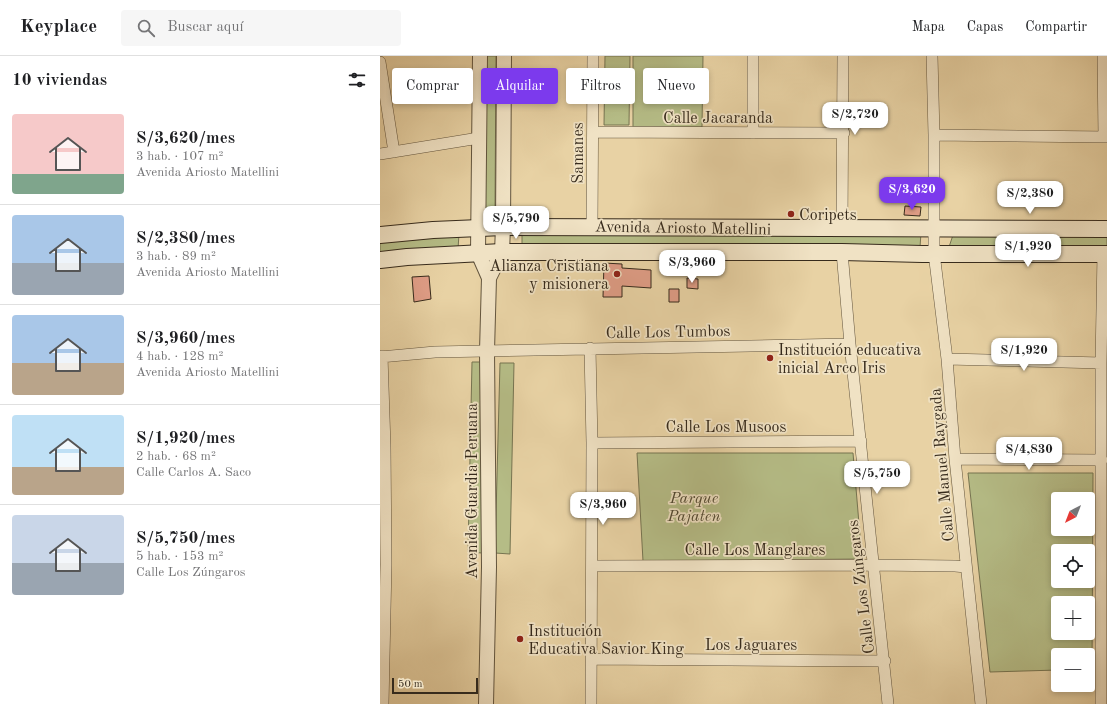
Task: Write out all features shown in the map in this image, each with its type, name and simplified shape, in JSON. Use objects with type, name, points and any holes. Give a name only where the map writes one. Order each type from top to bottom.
[{"type":"main road","name":"Avenida Ariosto Matellini","points":[[380,235],[433,230],[478,228],[592,226],[842,229],[1107,229]]},
{"type":"main road","name":"Avenida Ariosto Matellini","points":[[380,260],[407,257],[502,252],[1105,254]]},
{"type":"street","name":"Avenida Guardia Peruana","points":[[480,56],[478,253],[489,278]]},
{"type":"street","name":"Avenida Guardia Peruana","points":[[486,704],[489,567],[487,351],[489,278],[502,252],[504,227],[504,56]]},
{"type":"street","name":"Samanes","points":[[592,226],[593,56]]},
{"type":"street","points":[[753,56],[753,133]]},
{"type":"street","points":[[842,229],[844,133],[843,56]]},
{"type":"street","name":"Calle Manuel Raygada","points":[[932,56],[934,253],[947,359],[955,459],[981,704]]},
{"type":"street","points":[[934,135],[1105,137],[1103,56]]},
{"type":"street","points":[[380,62],[394,152]]},
{"type":"street","name":"Calle Jacaranda","points":[[593,132],[844,133]]},
{"type":"street","points":[[380,154],[479,138]]},
{"type":"street","name":"Calle Los Zúngaros","points":[[842,252],[873,565],[885,661],[888,704]]},
{"type":"street","points":[[1101,704],[1101,363],[1105,254]]},
{"type":"street","name":"Calle Los Tumbos","points":[[381,357],[434,352],[850,344]]},
{"type":"street","points":[[590,348],[592,442],[591,704]]},
{"type":"street","points":[[381,357],[385,447],[382,657],[383,704]]},
{"type":"street","points":[[947,359],[1101,363]]},
{"type":"street","name":"Calle Los Musoos","points":[[592,442],[861,441]]},
{"type":"street","points":[[955,459],[1102,460]]},
{"type":"street","name":"Calle Los Manglares","points":[[592,566],[873,565],[966,567]]},
{"type":"street","name":"Los Jaguares","points":[[592,659],[885,661]]},
{"type":"green space","points":[[486,56],[496,56],[496,68],[486,68]]},
{"type":"green space","points":[[605,56],[630,56],[630,68],[605,68]]},
{"type":"green space","points":[[633,56],[703,56],[703,68],[643,68],[643,104],[702,104],[702,127],[633,127],[633,104],[635,104],[635,68],[633,68]]},
{"type":"green space","points":[[485,104],[496,104],[495,210],[483,210]]},
{"type":"green space","points":[[604,104],[629,104],[629,125],[604,125]]},
{"type":"green space","points":[[522,233],[921,233],[920,247],[522,247]]},
{"type":"green space","points":[[459,234],[458,249],[380,255],[380,240]]},
{"type":"green space","points":[[953,235],[1107,235],[1107,249],[949,247]]},
{"type":"green space","points":[[472,362],[486,362],[482,553],[468,552]]},
{"type":"green space","points":[[500,363],[514,363],[510,554],[495,553]]},
{"type":"green space","name":"Parque Pajaten","points":[[637,453],[853,453],[862,559],[643,561]]},
{"type":"green space","points":[[968,473],[1093,473],[1093,492],[1051,492],[1051,536],[1093,536],[1093,544],[1051,544],[1051,588],[1092,588],[1092,596],[1051,596],[1051,640],[1092,640],[1092,648],[1051,648],[1051,670],[990,672]]},
{"type":"building","points":[[905,206],[921,207],[920,216],[904,215]]},
{"type":"building","points":[[604,263],[622,264],[622,268],[651,270],[651,288],[622,286],[622,297],[603,297]]},
{"type":"building","points":[[429,276],[431,299],[414,302],[412,277]]},
{"type":"building","points":[[687,278],[698,279],[698,289],[687,288]]},
{"type":"building","points":[[669,289],[679,289],[679,302],[669,302]]},
{"type":"place","name":"Coripets","points":[[791,214]]},
{"type":"place","name":"Alianza Cristiana y misionera","points":[[617,274]]},
{"type":"place","name":"Institución educativa inicial Arco Iris","points":[[770,358]]},
{"type":"place","name":"Institución Educativa Savior King","points":[[520,639]]}]
